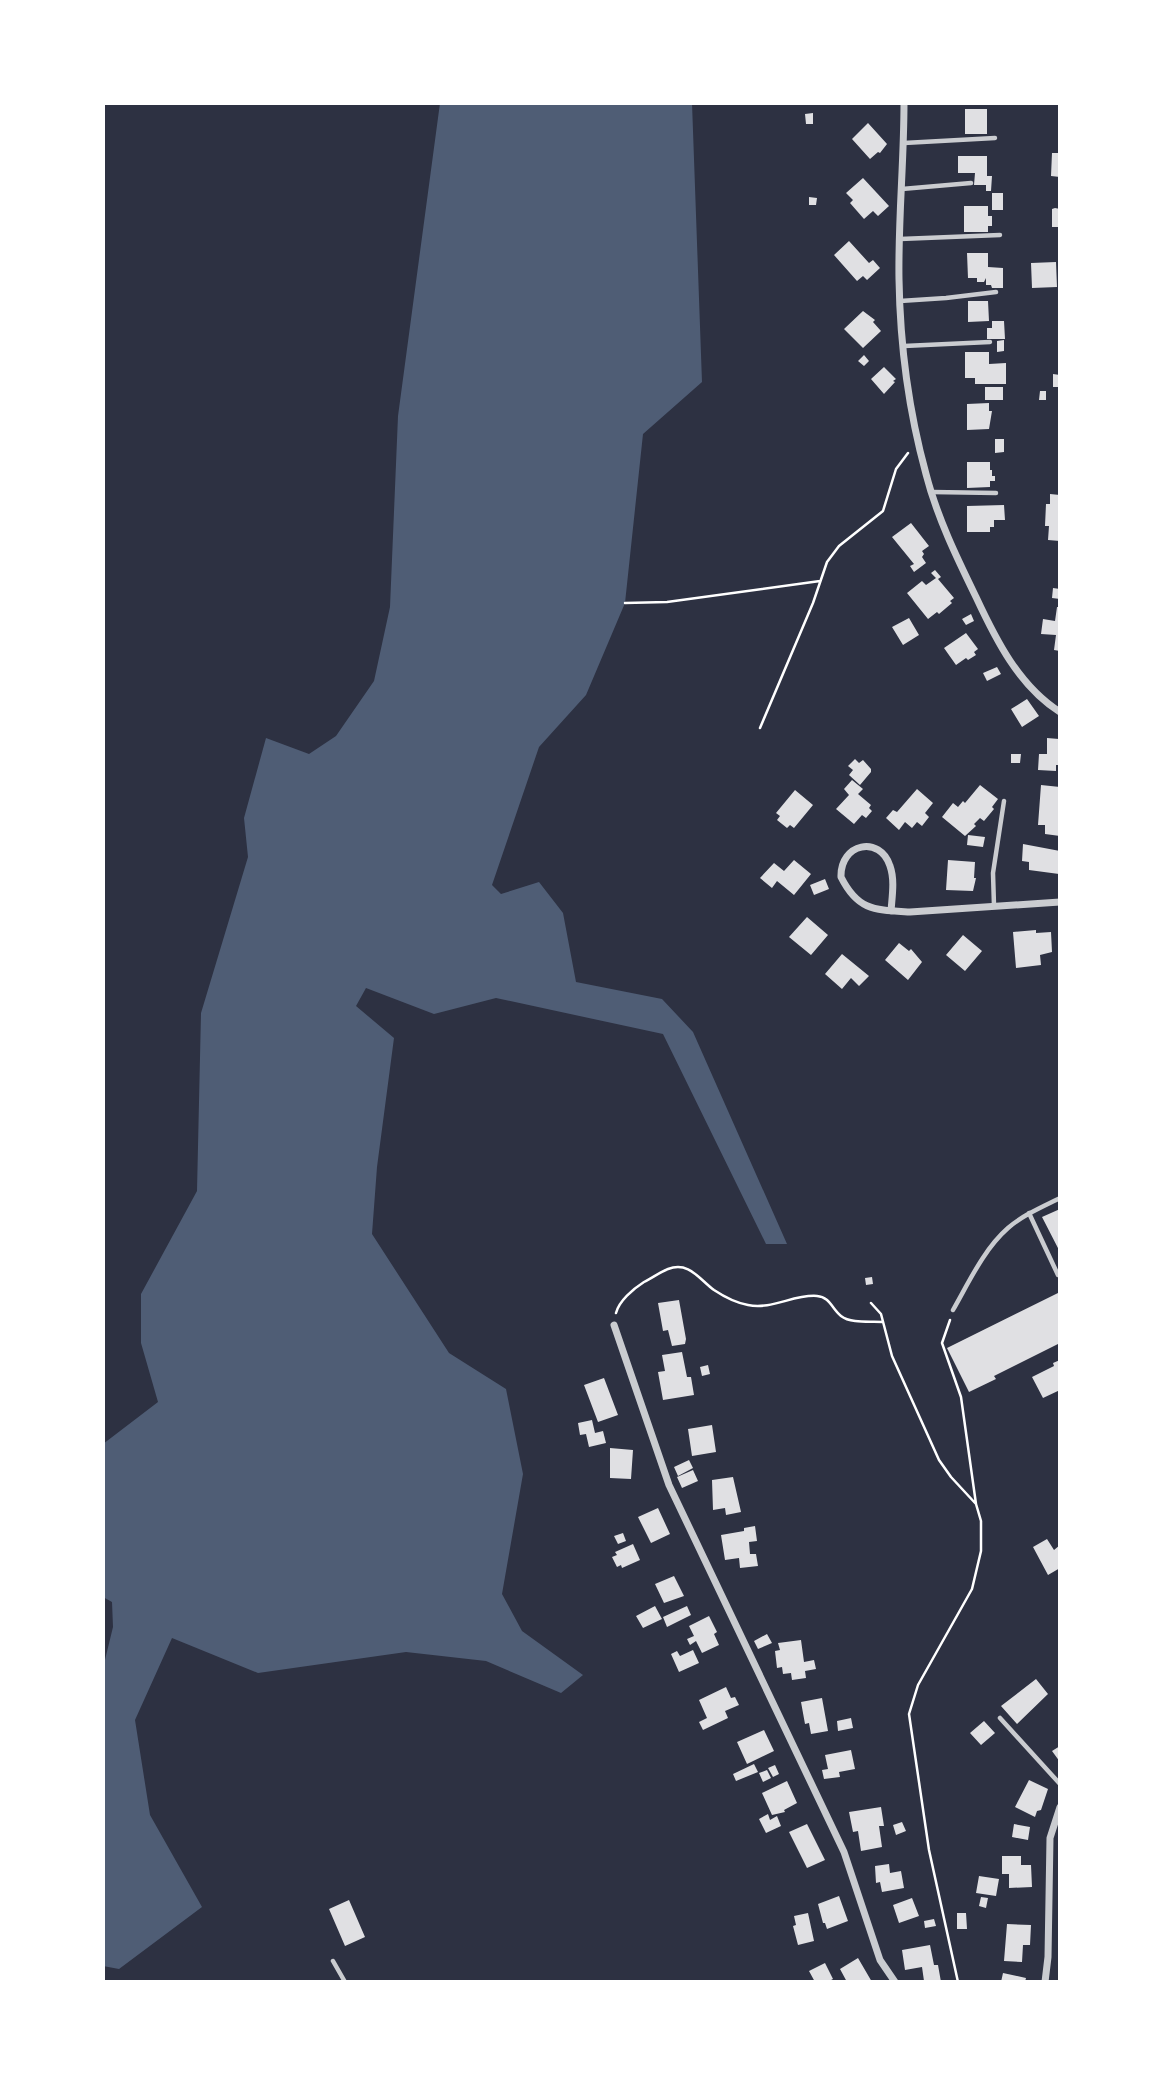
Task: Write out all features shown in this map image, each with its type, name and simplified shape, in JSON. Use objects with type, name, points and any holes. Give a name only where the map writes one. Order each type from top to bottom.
[{"type":"street","points":[[904,103],[900,301],[904,346],[920,446],[932,492],[967,580],[1009,659],[1038,695],[1060,712]]},
{"type":"street","points":[[891,911],[892,869],[888,860],[869,846],[859,846],[844,860],[841,877],[852,896],[861,904],[874,909],[891,911],[910,912],[1060,902]]},
{"type":"street","points":[[614,1325],[669,1485],[844,1852],[880,1960],[895,1982]]},
{"type":"street","points":[[1045,1982],[1048,1957],[1050,1838],[1060,1807]]},
{"type":"lane","points":[[904,143],[995,138]]},
{"type":"lane","points":[[902,189],[971,183]]},
{"type":"lane","points":[[900,239],[1000,235]]},
{"type":"lane","points":[[900,301],[996,292]]},
{"type":"lane","points":[[904,346],[990,342]]},
{"type":"lane","points":[[932,492],[996,492]]},
{"type":"lane","points":[[994,906],[993,873],[1004,801]]},
{"type":"lane","points":[[953,1310],[1000,1236],[1029,1213],[1060,1198]]},
{"type":"lane","points":[[1029,1213],[1058,1275]]},
{"type":"lane","points":[[1000,1718],[1060,1784]]},
{"type":"lane","points":[[333,1961],[345,1982]]},
{"type":"path","points":[[760,728],[827,562],[839,546],[883,511],[896,469],[905,455],[920,446]]},
{"type":"path","points":[[625,603],[667,602],[820,581]]},
{"type":"path","points":[[614,1325],[618,1306],[637,1286],[668,1269],[683,1267],[695,1273],[713,1290],[747,1305],[768,1306],[808,1296],[820,1296],[832,1303],[841,1316],[853,1321],[883,1322]]},
{"type":"path","points":[[871,1303],[881,1314],[897,1367],[939,1460],[975,1504]]},
{"type":"path","points":[[953,1310],[942,1343],[961,1397],[975,1504],[982,1536],[979,1569],[962,1608],[918,1685],[909,1714],[929,1850],[958,1982]]},
{"type":"water","points":[[440,103],[692,103],[702,382],[643,434],[625,603],[586,695],[539,747],[492,885],[501,894],[539,882],[563,913],[576,982],[662,999],[693,1032],[787,1244],[766,1244],[663,1034],[496,998],[434,1014],[366,988],[356,1006],[394,1038],[377,1167],[372,1234],[449,1353],[506,1389],[523,1474],[502,1594],[522,1631],[583,1675],[561,1693],[486,1661],[406,1652],[258,1673],[172,1638],[135,1720],[150,1815],[202,1907],[119,1969],[103,1966],[103,1668],[113,1627],[112,1602],[103,1597],[103,1444],[158,1402],[141,1343],[141,1294],[197,1191],[201,1013],[248,857],[244,818],[266,738],[309,754],[336,736],[374,681],[390,607],[398,416]]},
{"type":"building","points":[[965,109],[987,109],[987,134],[965,134]]},
{"type":"building","points":[[813,113],[813,124],[806,124],[805,114]]},
{"type":"building","points":[[868,123],[887,144],[880,153],[870,159],[852,139]]},
{"type":"building","points":[[1052,153],[1060,153],[1060,177],[1051,176]]},
{"type":"building","points":[[958,156],[987,156],[987,176],[992,176],[991,191],[986,191],[986,185],[974,185],[975,173],[958,173]]},
{"type":"building","points":[[863,178],[889,206],[878,216],[873,211],[864,219],[850,203],[853,200],[846,193]]},
{"type":"building","points":[[992,193],[1003,193],[1003,210],[992,210]]},
{"type":"building","points":[[809,197],[817,198],[816,205],[809,205]]},
{"type":"building","points":[[964,206],[988,206],[992,226],[988,226],[988,232],[964,232]]},
{"type":"building","points":[[1052,209],[1060,209],[1060,227],[1052,227]]},
{"type":"building","points":[[849,241],[869,263],[873,260],[880,268],[867,280],[863,276],[857,281],[834,255]]},
{"type":"building","points":[[967,253],[988,253],[988,267],[1003,268],[1003,288],[986,285],[986,278],[984,282],[977,282],[977,278],[968,278]]},
{"type":"building","points":[[1056,262],[1057,287],[1032,288],[1031,263]]},
{"type":"building","points":[[968,301],[988,301],[989,321],[968,322]]},
{"type":"building","points":[[863,311],[875,320],[873,322],[881,331],[863,348],[844,329]]},
{"type":"building","points":[[992,321],[1004,321],[1005,339],[987,339],[987,328],[992,328]]},
{"type":"building","points":[[1004,340],[1004,351],[997,352],[997,341]]},
{"type":"building","points":[[965,352],[989,352],[989,364],[1006,363],[1006,384],[975,384],[975,378],[965,378]]},
{"type":"building","points":[[864,355],[869,361],[864,366],[858,361]]},
{"type":"building","points":[[884,367],[896,379],[884,394],[871,379]]},
{"type":"building","points":[[1053,374],[1060,375],[1060,387],[1053,387]]},
{"type":"building","points":[[985,387],[1003,387],[1003,400],[985,400]]},
{"type":"building","points":[[1040,391],[1046,391],[1046,400],[1039,400]]},
{"type":"building","points":[[989,403],[989,411],[992,411],[989,429],[967,430],[967,404]]},
{"type":"building","points":[[995,439],[1004,439],[1004,452],[995,453]]},
{"type":"building","points":[[967,462],[990,462],[995,481],[990,481],[990,487],[967,488]]},
{"type":"building","points":[[1050,494],[1060,495],[1060,541],[1048,540],[1049,526],[1045,526],[1046,504],[1050,504]]},
{"type":"building","points":[[1004,505],[1005,520],[994,520],[994,527],[990,527],[990,532],[967,532],[967,506]]},
{"type":"building","points":[[911,523],[929,546],[922,551],[926,563],[914,572],[910,566],[914,564],[892,537]]},
{"type":"building","points":[[935,570],[941,577],[938,579],[954,598],[939,614],[937,612],[928,619],[907,593],[922,581],[926,585],[936,578],[931,573]]},
{"type":"building","points":[[1053,588],[1060,589],[1060,599],[1052,598]]},
{"type":"building","points":[[1057,607],[1060,607],[1060,651],[1054,650],[1056,635],[1041,634],[1043,619],[1055,621]]},
{"type":"building","points":[[971,614],[974,621],[966,625],[962,619]]},
{"type":"building","points":[[909,618],[919,635],[903,645],[892,627]]},
{"type":"building","points":[[966,633],[978,649],[974,652],[976,655],[956,665],[944,648]]},
{"type":"building","points":[[997,667],[1001,674],[987,681],[983,673]]},
{"type":"building","points":[[1027,699],[1039,716],[1022,727],[1011,709]]},
{"type":"building","points":[[1047,738],[1059,739],[1060,765],[1056,765],[1056,771],[1038,770],[1039,754],[1047,754]]},
{"type":"building","points":[[1011,754],[1021,754],[1020,763],[1011,763]]},
{"type":"building","points":[[855,759],[859,763],[863,760],[871,769],[860,785],[849,775],[853,770],[848,766]]},
{"type":"building","points":[[852,780],[863,789],[858,794],[871,805],[869,808],[872,811],[866,818],[862,815],[854,824],[836,809],[849,795],[844,789]]},
{"type":"building","points":[[980,785],[998,799],[984,821],[980,818],[965,836],[942,817],[953,803],[958,807],[963,801],[965,803]]},
{"type":"building","points":[[1041,785],[1060,787],[1060,836],[1045,834],[1045,825],[1038,825]]},
{"type":"building","points":[[917,789],[933,803],[925,813],[929,817],[922,826],[917,822],[912,828],[905,822],[899,830],[886,818],[893,810],[897,812]]},
{"type":"building","points":[[795,790],[813,805],[794,828],[790,825],[787,828],[777,820],[780,816],[776,813]]},
{"type":"building","points":[[968,835],[985,837],[983,847],[967,845]]},
{"type":"building","points":[[1023,844],[1060,851],[1059,874],[1029,870],[1029,862],[1022,861]]},
{"type":"building","points":[[794,860],[811,874],[794,895],[777,881],[772,888],[760,878],[774,863],[784,871]]},
{"type":"building","points":[[948,860],[975,862],[973,891],[946,890]]},
{"type":"building","points":[[825,879],[829,889],[814,895],[810,885]]},
{"type":"building","points":[[807,917],[828,935],[811,955],[789,937]]},
{"type":"building","points":[[1036,930],[1036,933],[1051,932],[1052,952],[1040,955],[1041,965],[1016,968],[1013,932]]},
{"type":"building","points":[[963,935],[982,951],[965,971],[946,955]]},
{"type":"building","points":[[899,943],[909,951],[911,949],[922,962],[908,980],[885,960]]},
{"type":"building","points":[[842,954],[869,976],[859,986],[851,978],[842,989],[825,974]]},
{"type":"building","points":[[1060,1209],[1060,1252],[1042,1217]]},
{"type":"building","points":[[872,1277],[873,1284],[866,1285],[865,1278]]},
{"type":"building","points":[[1060,1292],[1060,1343],[994,1376],[996,1379],[969,1392],[947,1348]]},
{"type":"building","points":[[679,1300],[686,1339],[685,1344],[672,1346],[668,1330],[663,1331],[658,1303]]},
{"type":"building","points":[[682,1352],[694,1395],[663,1400],[658,1372],[665,1371],[662,1355]]},
{"type":"building","points":[[1060,1360],[1060,1390],[1043,1398],[1032,1377]]},
{"type":"building","points":[[708,1365],[710,1374],[702,1376],[700,1367]]},
{"type":"building","points":[[604,1378],[618,1415],[598,1422],[584,1385]]},
{"type":"building","points":[[592,1420],[595,1433],[603,1431],[606,1443],[589,1447],[586,1434],[580,1435],[578,1423]]},
{"type":"building","points":[[712,1425],[716,1452],[692,1456],[688,1429]]},
{"type":"building","points":[[610,1448],[633,1450],[631,1479],[610,1478]]},
{"type":"building","points":[[689,1460],[693,1468],[678,1476],[674,1467]]},
{"type":"building","points":[[693,1470],[698,1481],[682,1488],[677,1477]]},
{"type":"building","points":[[733,1477],[741,1512],[726,1515],[725,1508],[713,1510],[712,1480]]},
{"type":"building","points":[[658,1508],[670,1534],[651,1543],[638,1517]]},
{"type":"building","points":[[755,1526],[757,1541],[749,1542],[750,1554],[756,1554],[758,1566],[740,1568],[739,1558],[725,1560],[721,1535]]},
{"type":"building","points":[[623,1533],[626,1541],[618,1544],[614,1536]]},
{"type":"building","points":[[1047,1539],[1054,1550],[1060,1545],[1060,1568],[1048,1575],[1033,1547]]},
{"type":"building","points":[[633,1544],[640,1560],[622,1568],[621,1565],[617,1567],[612,1557],[617,1555],[615,1552]]},
{"type":"building","points":[[674,1576],[684,1596],[664,1603],[655,1584]]},
{"type":"building","points":[[655,1606],[662,1619],[643,1628],[636,1616]]},
{"type":"building","points":[[687,1606],[691,1615],[667,1627],[663,1617]]},
{"type":"building","points":[[709,1616],[717,1632],[714,1634],[719,1645],[702,1653],[696,1641],[690,1645],[687,1639],[694,1636],[689,1626]]},
{"type":"building","points":[[767,1634],[772,1643],[758,1649],[754,1641]]},
{"type":"building","points":[[801,1640],[804,1662],[814,1660],[816,1669],[805,1671],[806,1678],[792,1680],[791,1673],[783,1674],[782,1667],[777,1668],[775,1651],[780,1650],[778,1643]]},
{"type":"building","points":[[693,1650],[699,1663],[679,1672],[671,1654],[677,1651],[680,1656]]},
{"type":"building","points":[[1036,1679],[1048,1694],[1017,1724],[1001,1706]]},
{"type":"building","points":[[726,1687],[731,1698],[735,1697],[739,1705],[725,1711],[728,1718],[703,1730],[699,1722],[707,1718],[699,1700]]},
{"type":"building","points":[[822,1698],[828,1731],[811,1734],[809,1723],[805,1724],[801,1702]]},
{"type":"building","points":[[851,1718],[853,1728],[838,1731],[837,1721]]},
{"type":"building","points":[[984,1721],[995,1733],[981,1745],[970,1733]]},
{"type":"building","points":[[764,1730],[774,1751],[747,1764],[737,1742]]},
{"type":"building","points":[[1060,1746],[1060,1762],[1052,1751]]},
{"type":"building","points":[[851,1750],[855,1769],[839,1772],[840,1777],[824,1779],[822,1770],[828,1769],[825,1755]]},
{"type":"building","points":[[754,1764],[758,1772],[736,1781],[733,1774]]},
{"type":"building","points":[[775,1765],[779,1774],[773,1777],[768,1768]]},
{"type":"building","points":[[767,1770],[771,1778],[763,1782],[759,1773]]},
{"type":"building","points":[[1029,1780],[1048,1789],[1041,1810],[1037,1811],[1035,1817],[1015,1807]]},
{"type":"building","points":[[787,1781],[797,1803],[784,1810],[785,1812],[772,1815],[762,1793]]},
{"type":"building","points":[[881,1807],[884,1826],[879,1826],[882,1847],[861,1851],[858,1831],[853,1832],[849,1812]]},
{"type":"building","points":[[768,1814],[770,1820],[777,1816],[781,1826],[766,1833],[759,1819]]},
{"type":"building","points":[[902,1822],[906,1831],[896,1835],[893,1825]]},
{"type":"building","points":[[807,1824],[825,1860],[807,1868],[789,1832]]},
{"type":"building","points":[[1014,1824],[1030,1827],[1028,1840],[1012,1837]]},
{"type":"building","points":[[1002,1856],[1021,1856],[1021,1865],[1031,1865],[1032,1887],[1009,1888],[1009,1874],[1002,1874]]},
{"type":"building","points":[[889,1864],[890,1873],[901,1871],[904,1888],[882,1892],[880,1882],[876,1883],[875,1866]]},
{"type":"building","points":[[979,1876],[999,1879],[996,1896],[976,1893]]},
{"type":"building","points":[[839,1896],[848,1921],[827,1929],[818,1904]]},
{"type":"building","points":[[981,1897],[988,1898],[986,1908],[979,1906]]},
{"type":"building","points":[[912,1898],[919,1916],[899,1923],[893,1905]]},
{"type":"building","points":[[349,1900],[365,1937],[345,1946],[329,1909]]},
{"type":"building","points":[[808,1913],[814,1941],[798,1945],[793,1926],[796,1925],[794,1916]]},
{"type":"building","points":[[957,1913],[966,1913],[967,1929],[957,1929]]},
{"type":"building","points":[[934,1919],[936,1926],[925,1928],[924,1921]]},
{"type":"building","points":[[1007,1924],[1031,1925],[1030,1945],[1023,1945],[1022,1962],[1004,1961]]},
{"type":"building","points":[[930,1945],[941,1982],[924,1981],[922,1967],[905,1970],[902,1950]]},
{"type":"building","points":[[858,1958],[872,1982],[847,1982],[840,1969]]},
{"type":"building","points":[[825,1963],[833,1979],[815,1982],[809,1971]]},
{"type":"building","points":[[1003,1973],[1026,1978],[1025,1982],[1001,1982]]}]
